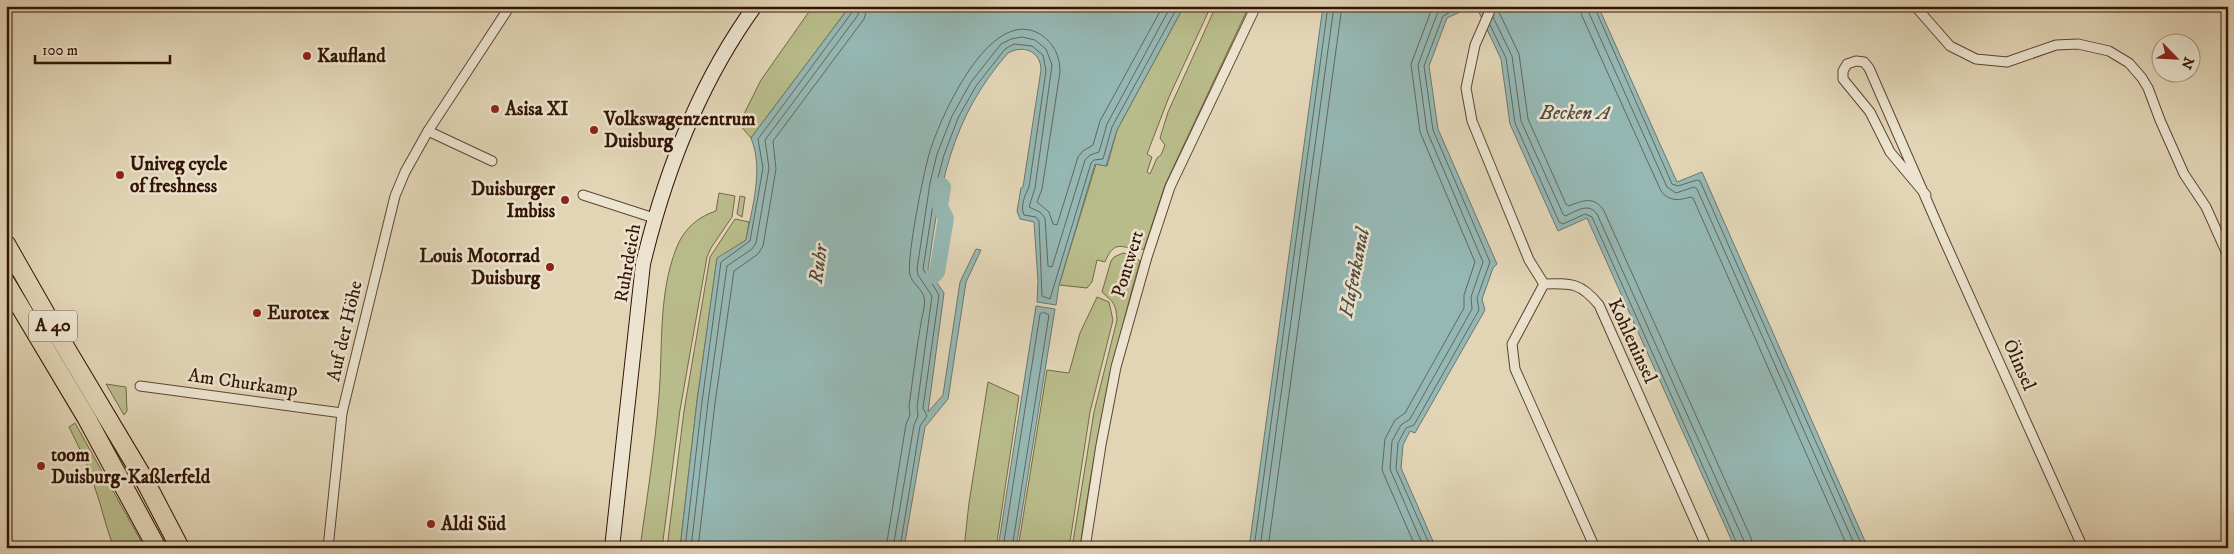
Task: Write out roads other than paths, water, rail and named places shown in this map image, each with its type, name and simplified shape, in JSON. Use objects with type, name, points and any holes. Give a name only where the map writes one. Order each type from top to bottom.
[{"type":"highway","name":"A 40","points":[[6,244],[144,479],[180,548]]},
{"type":"highway","name":"A 40","points":[[6,283],[86,417],[157,548]]},
{"type":"main road","name":"Ruhrdeich","points":[[612,548],[643,264],[654,218],[665,183],[698,102],[720,59],[755,6]]},
{"type":"street","name":"Auf der Höhe","points":[[328,548],[342,413],[388,220],[404,172],[428,131],[510,6]]},
{"type":"street","name":"Pontwert","points":[[1085,548],[1101,445],[1116,367],[1147,256],[1170,188],[1256,6]]},
{"type":"street","points":[[1492,6],[1470,62],[1466,88],[1472,121],[1528,260],[1544,284],[1512,344],[1515,369],[1595,548]]},
{"type":"street","points":[[1915,6],[1950,46],[1976,60],[2007,62],[2056,45],[2078,44],[2109,50],[2129,63],[2148,88],[2184,174],[2206,207],[2228,256]]},
{"type":"street","name":"Ölinsel","points":[[1926,195],[1890,152],[1870,112],[1843,79],[1843,71],[1847,64],[1856,61],[1864,62],[1869,68],[1926,195],[1945,242],[2084,548]]},
{"type":"street","points":[[428,131],[492,161]]},
{"type":"street","points":[[582,195],[654,218]]},
{"type":"street","name":"Kohleninsel","points":[[1544,284],[1561,283],[1587,290],[1599,305],[1708,548]]},
{"type":"street","name":"Am Churkamp","points":[[140,386],[342,413]]},
{"type":"water","name":"Ruhr","points":[[850,6],[1184,6],[1117,130],[1106,166],[1095,164],[1059,285],[1056,305],[1037,302],[1038,281],[1034,222],[1020,219],[1017,211],[1021,188],[1023,187],[1041,70],[1035,54],[1020,49],[1008,53],[988,78],[960,128],[943,181],[928,270],[944,293],[928,412],[943,395],[960,282],[976,249],[981,250],[966,282],[948,399],[925,427],[904,548],[680,548],[697,401],[717,258],[746,240],[754,202],[757,163],[751,138]]},
{"type":"water","name":"Hafenkanal","points":[[1323,6],[1473,6],[1447,18],[1429,66],[1438,129],[1497,264],[1493,268],[1482,299],[1485,310],[1415,433],[1410,431],[1403,445],[1401,468],[1436,548],[1249,548]]},
{"type":"water","name":"Becken A","points":[[1476,6],[1598,6],[1677,182],[1702,172],[1868,548],[1735,548],[1587,218],[1558,231],[1510,124],[1501,59]]},
{"type":"water","points":[[1036,306],[1055,309],[1016,548],[998,548]]},
{"type":"waterway","points":[[933,276],[937,272],[946,218],[940,206],[943,187],[941,185]]},
{"type":"place","name":"Kaufland","points":[[307,56]]},
{"type":"place","name":"Asisa XI","points":[[495,109]]},
{"type":"place","name":"Volkswagenzentrum Duisburg","points":[[594,130]]},
{"type":"place","name":"Univeg cycle of freshness","points":[[120,175]]},
{"type":"place","name":"Duisburger Imbiss","points":[[565,200]]},
{"type":"place","name":"Louis Motorrad Duisburg","points":[[550,267]]},
{"type":"place","name":"Eurotex","points":[[257,313]]},
{"type":"place","name":"toom Duisburg-Kaßlerfeld","points":[[41,466]]},
{"type":"place","name":"Aldi Süd","points":[[431,524]]}]
